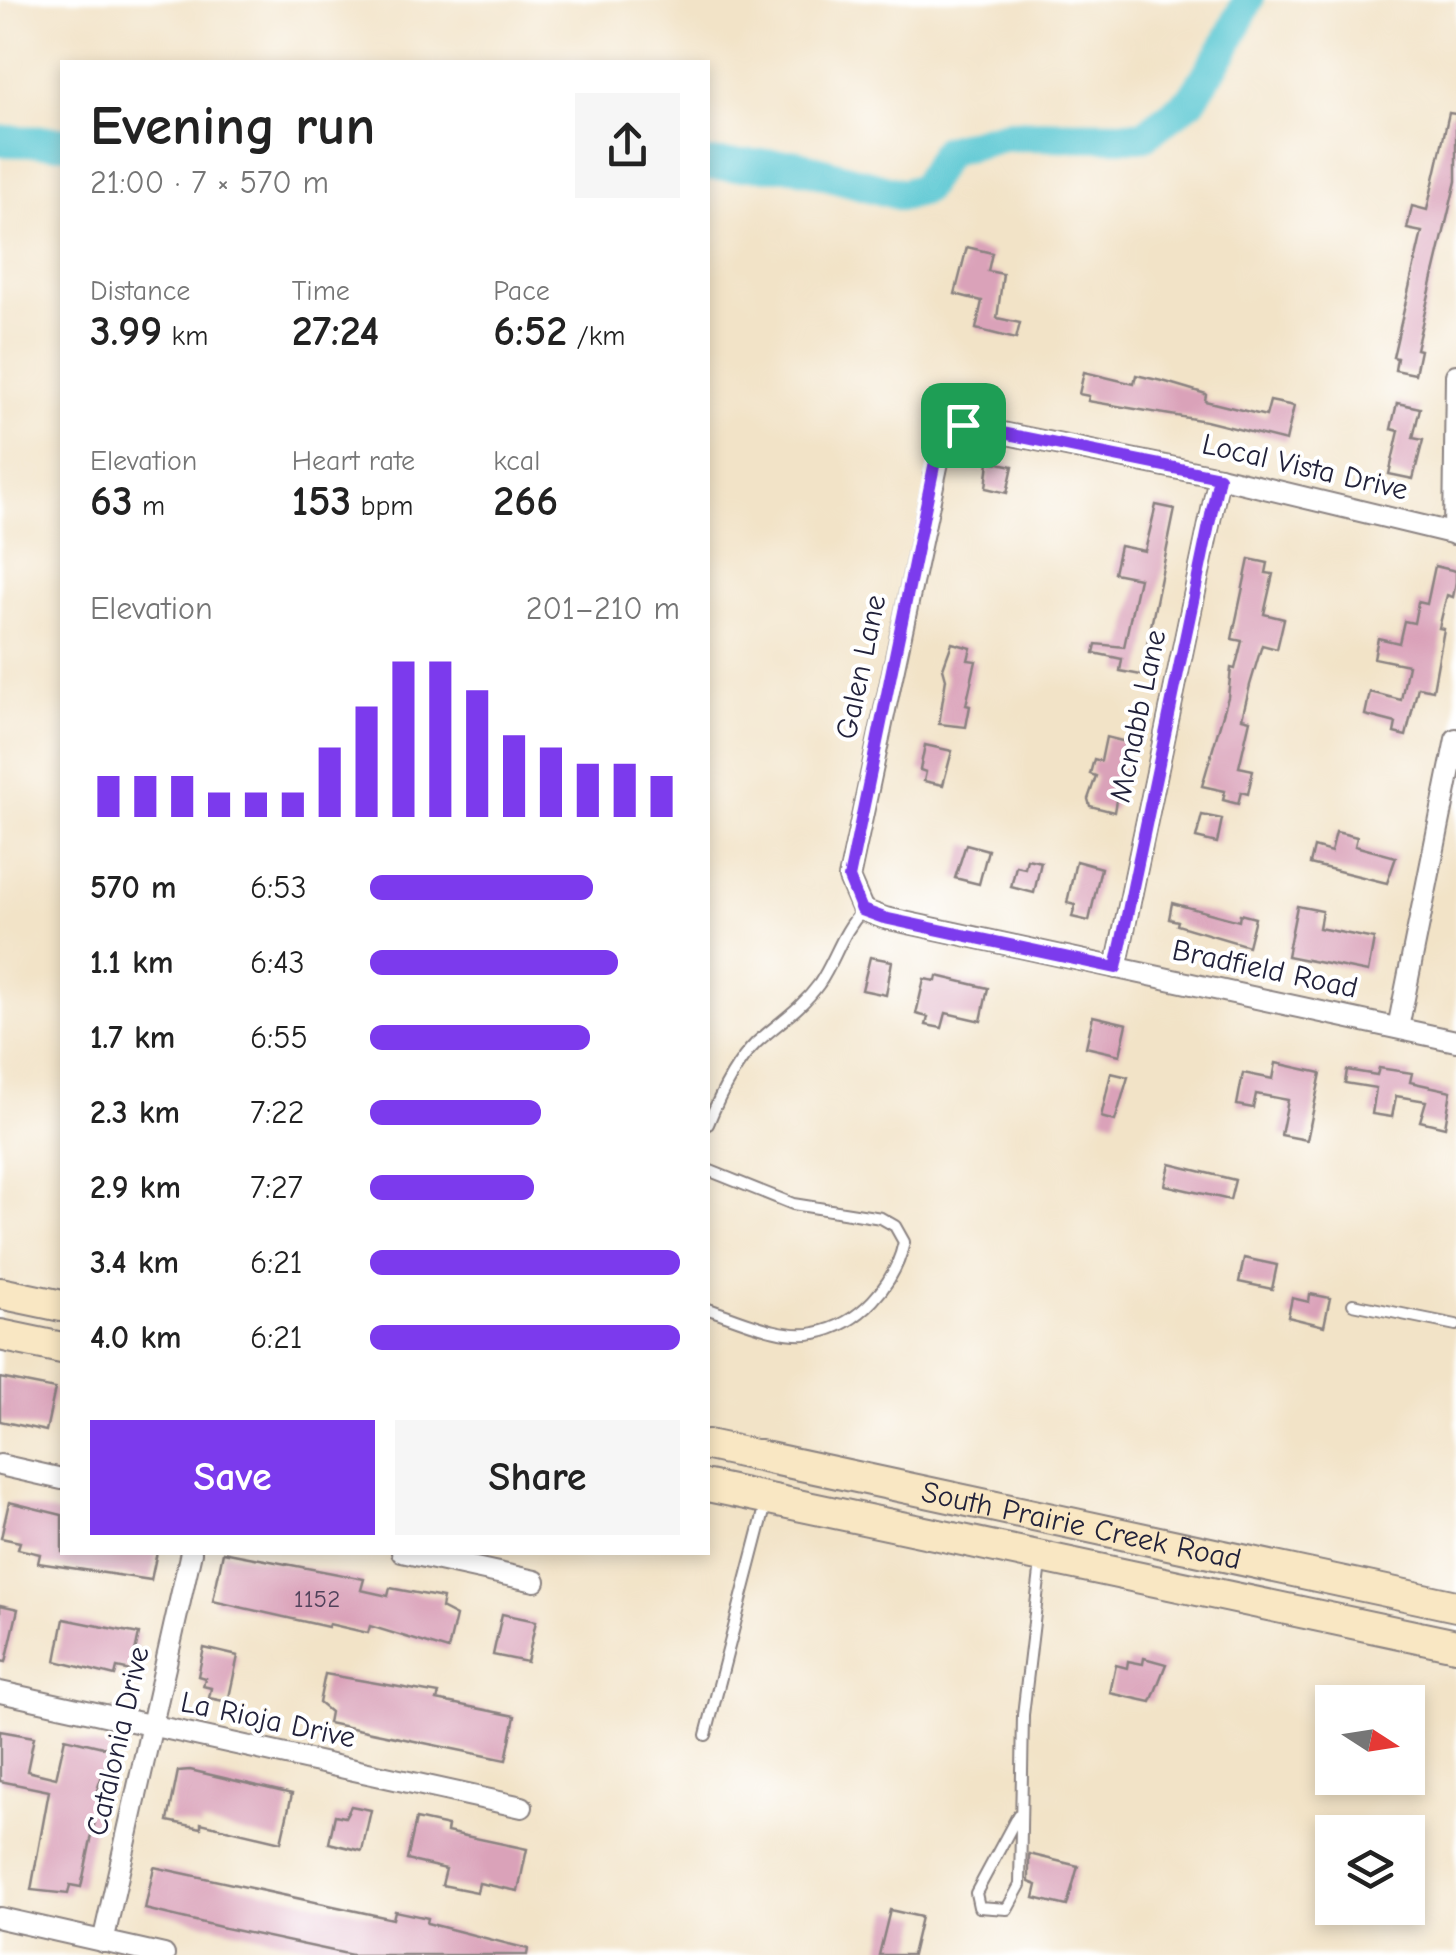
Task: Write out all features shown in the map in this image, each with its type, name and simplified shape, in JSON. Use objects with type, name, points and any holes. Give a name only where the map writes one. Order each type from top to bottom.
[{"type":"main road","points":[[0,1293],[60,1306]]},
{"type":"main road","points":[[0,1335],[60,1348]]},
{"type":"main road","name":"South Prairie Creek Road","points":[[710,1445],[1456,1606]]},
{"type":"main road","name":"South Prairie Creek Road","points":[[710,1486],[1456,1645]]},
{"type":"street","points":[[1455,534],[1456,375]]},
{"type":"street","name":"Local Vista Drive","points":[[963,425],[1219,477],[1455,534]]},
{"type":"street","name":"Galen Lane","points":[[862,910],[849,878],[852,856],[939,442],[944,434],[963,425]]},
{"type":"street","name":"Mcnabb Lane","points":[[1116,968],[1219,477]]},
{"type":"street","points":[[1398,1028],[1456,740]]},
{"type":"street","name":"Bradfield Road","points":[[862,910],[884,918],[1456,1041]]},
{"type":"street","points":[[0,1465],[60,1478]]},
{"type":"street","name":"Catalonia Drive","points":[[104,1942],[190,1555]]},
{"type":"street","points":[[416,1555],[535,1581]]},
{"type":"street","name":"La Rioja Drive","points":[[0,1692],[522,1807]]},
{"type":"street","points":[[0,1918],[164,1955]]},
{"type":"lane","points":[[710,1120],[754,1045],[798,1010],[821,981],[843,932],[862,910]]},
{"type":"lane","points":[[710,1171],[793,1204],[881,1218],[895,1226],[904,1242],[898,1266],[880,1294],[851,1319],[816,1334],[758,1324],[710,1309]]},
{"type":"lane","points":[[1353,1304],[1456,1325]]},
{"type":"lane","points":[[706,1734],[768,1498]]},
{"type":"lane","points":[[1018,1815],[976,1893],[980,1907],[1007,1909],[1020,1885],[1018,1815],[1023,1715],[1042,1557]]},
{"type":"building","points":[[1449,113],[1456,114],[1456,181],[1416,349],[1420,350],[1415,374],[1395,370],[1397,358],[1393,357],[1422,232],[1407,229],[1412,206],[1427,210]]},
{"type":"building","points":[[967,247],[992,253],[988,271],[1003,274],[997,318],[1020,323],[1016,339],[976,329],[982,301],[955,294]]},
{"type":"building","points":[[1084,372],[1134,384],[1136,375],[1166,382],[1206,394],[1205,401],[1266,416],[1270,401],[1294,406],[1286,441],[1206,421],[1088,401],[1089,396],[1079,394]]},
{"type":"building","points":[[1397,403],[1420,408],[1413,438],[1423,440],[1413,479],[1389,474],[1399,431],[1391,429]]},
{"type":"building","points":[[989,461],[1013,466],[1007,493],[986,488]]},
{"type":"building","points":[[1156,505],[1175,509],[1141,675],[1120,671],[1122,659],[1094,653],[1096,644],[1124,647],[1139,578],[1114,573],[1120,546],[1145,551]]},
{"type":"building","points":[[1249,559],[1268,563],[1266,573],[1273,574],[1264,614],[1284,619],[1277,649],[1262,645],[1250,685],[1242,718],[1250,720],[1239,767],[1253,770],[1248,794],[1241,792],[1238,804],[1223,800],[1225,791],[1202,786],[1228,697],[1231,668],[1235,669],[1242,641],[1232,639]]},
{"type":"building","points":[[1435,566],[1456,571],[1456,582],[1453,597],[1447,595],[1439,628],[1444,629],[1433,690],[1418,687],[1406,736],[1394,733],[1396,723],[1365,715],[1370,692],[1401,700],[1408,665],[1374,658],[1378,638],[1399,643],[1404,621],[1414,623],[1418,602],[1427,604]]},
{"type":"building","points":[[952,643],[971,648],[968,660],[976,661],[966,705],[970,706],[966,727],[939,724],[946,679],[943,668]]},
{"type":"building","points":[[1106,737],[1126,742],[1114,812],[1090,806],[1088,799],[1096,776],[1090,774],[1094,759],[1101,761]]},
{"type":"building","points":[[925,745],[952,751],[943,785],[924,781],[926,772],[920,770]]},
{"type":"building","points":[[1202,815],[1222,819],[1217,843],[1196,838]]},
{"type":"building","points":[[1336,832],[1357,837],[1355,846],[1396,857],[1387,883],[1310,864],[1314,847],[1331,852]]},
{"type":"building","points":[[966,844],[988,850],[979,884],[955,878]]},
{"type":"building","points":[[1027,859],[1041,862],[1034,893],[1011,887],[1016,866],[1025,868]]},
{"type":"building","points":[[1076,861],[1101,868],[1089,921],[1072,917],[1075,905],[1067,903]]},
{"type":"building","points":[[1172,903],[1239,921],[1240,914],[1255,918],[1248,946],[1177,925],[1178,921],[1169,919]]},
{"type":"building","points":[[1297,906],[1322,911],[1319,928],[1374,939],[1368,972],[1287,956]]},
{"type":"building","points":[[870,957],[892,961],[886,995],[862,990]]},
{"type":"building","points":[[937,976],[988,988],[981,1021],[946,1013],[942,1028],[926,1025],[928,1017],[916,1014],[924,979],[936,981]]},
{"type":"building","points":[[1093,1016],[1127,1024],[1120,1055],[1086,1047]]},
{"type":"building","points":[[1276,1063],[1321,1073],[1307,1140],[1281,1135],[1288,1100],[1256,1094],[1253,1108],[1237,1105],[1243,1073],[1273,1079]]},
{"type":"building","points":[[1379,1068],[1412,1073],[1410,1082],[1451,1091],[1445,1127],[1420,1121],[1426,1101],[1396,1096],[1392,1117],[1372,1114],[1376,1088],[1345,1083],[1347,1070],[1377,1075]]},
{"type":"building","points":[[1111,1073],[1128,1077],[1115,1121],[1101,1117]]},
{"type":"building","points":[[1170,1164],[1235,1180],[1230,1200],[1165,1185]]},
{"type":"building","points":[[1244,1258],[1277,1265],[1272,1289],[1239,1282]]},
{"type":"building","points":[[1310,1294],[1330,1298],[1324,1326],[1288,1317],[1292,1298],[1309,1302]]},
{"type":"building","points":[[0,1378],[55,1389],[46,1431],[0,1421]]},
{"type":"building","points":[[9,1502],[60,1515],[60,1555],[156,1555],[151,1580],[38,1563],[40,1554],[18,1549],[20,1542],[1,1538]]},
{"type":"building","points":[[222,1555],[239,1555],[364,1579],[361,1590],[388,1596],[390,1588],[443,1598],[441,1608],[456,1616],[448,1650],[370,1626],[368,1633],[329,1624],[328,1627],[213,1601]]},
{"type":"building","points":[[0,1605],[18,1609],[6,1662],[0,1661]]},
{"type":"building","points":[[502,1614],[536,1621],[527,1662],[493,1655]]},
{"type":"building","points":[[64,1619],[139,1634],[131,1671],[117,1668],[115,1676],[56,1661]]},
{"type":"building","points":[[204,1648],[238,1656],[228,1702],[209,1698],[211,1688],[203,1686],[205,1678],[198,1676]]},
{"type":"building","points":[[1144,1658],[1166,1664],[1151,1702],[1110,1693],[1116,1665],[1127,1668],[1128,1661],[1143,1664]]},
{"type":"building","points":[[325,1674],[439,1694],[437,1700],[515,1716],[506,1760],[328,1723],[330,1712],[319,1703]]},
{"type":"building","points":[[0,1731],[34,1737],[27,1771],[56,1778],[65,1738],[111,1749],[95,1796],[100,1797],[81,1887],[70,1885],[68,1894],[31,1890],[49,1791],[0,1781]]},
{"type":"building","points":[[190,1770],[292,1794],[281,1842],[201,1823],[201,1828],[168,1821],[178,1771]]},
{"type":"building","points":[[351,1806],[371,1810],[362,1851],[329,1843],[335,1815],[345,1817]]},
{"type":"building","points":[[416,1819],[448,1826],[447,1832],[527,1849],[518,1891],[479,1883],[477,1892],[442,1885],[446,1869],[407,1860]]},
{"type":"building","points":[[1029,1854],[1078,1866],[1067,1906],[1034,1898],[1037,1885],[1029,1882]]},
{"type":"building","points":[[154,1867],[393,1919],[395,1911],[428,1918],[427,1923],[528,1949],[527,1955],[352,1955],[225,1928],[145,1909]]},
{"type":"building","points":[[890,1910],[921,1917],[912,1955],[879,1955]]},
{"type":"waterway","points":[[710,165],[794,165],[902,195],[923,189],[946,151],[1007,135],[1143,136],[1191,100],[1224,49],[1248,0]]},
{"type":"waterway","points":[[0,141],[60,142]]},
{"type":"route","points":[[963,425],[1219,477],[1116,968],[884,918],[862,910],[849,878],[939,442],[944,434],[963,425]]}]
